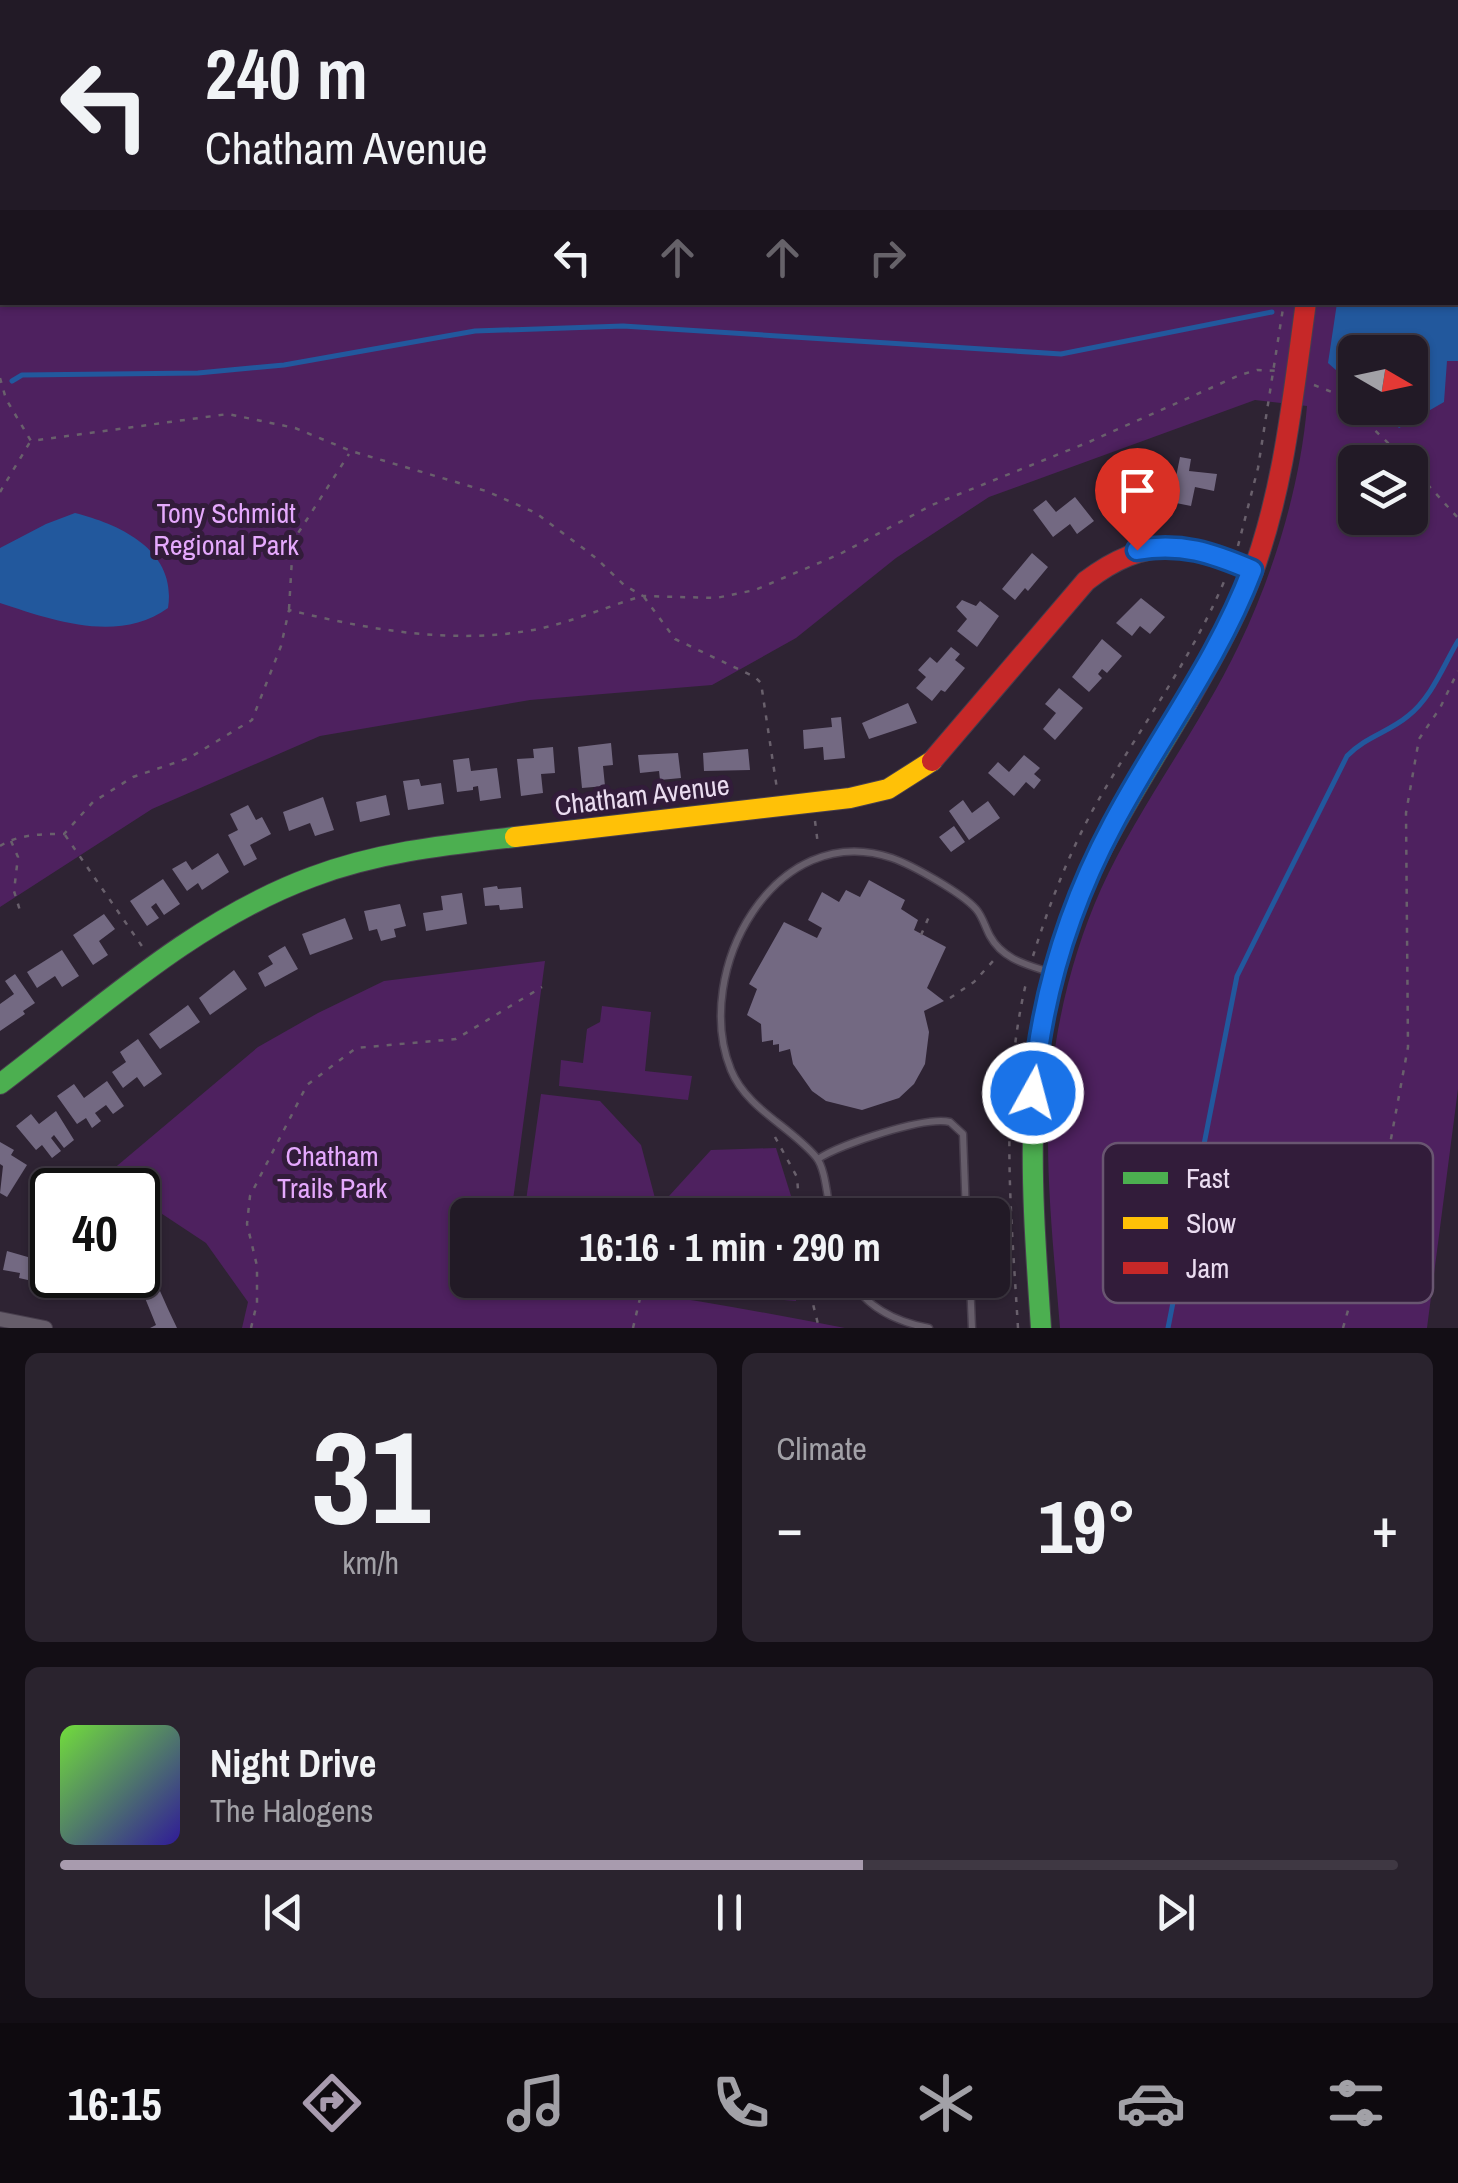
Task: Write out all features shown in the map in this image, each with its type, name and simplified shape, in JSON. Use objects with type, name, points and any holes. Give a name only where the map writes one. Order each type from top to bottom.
[{"type":"street","points":[[1041,1328],[1030,1121],[1035,1066],[1052,973],[1093,863],[1138,779],[1216,652],[1252,570],[1278,485],[1306,305]]},
{"type":"street","name":"Chatham Avenue","points":[[0,1084],[224,919],[267,896],[361,860],[406,850],[865,796],[888,789],[927,766],[1086,582],[1118,558],[1160,546],[1183,546],[1252,570]]},
{"type":"street","points":[[0,1319],[45,1328]]},
{"type":"lane","points":[[827,1198],[818,1159],[742,1090],[724,1046],[721,997],[727,966],[736,938],[754,908],[776,884],[802,867],[844,852],[866,851],[897,860],[975,908],[1001,952],[1052,973]]},
{"type":"lane","points":[[818,1159],[835,1148],[932,1120],[950,1122],[962,1134],[965,1198]]},
{"type":"lane","points":[[865,1298],[890,1316],[929,1328]]},
{"type":"lane","points":[[971,1298],[972,1328]]},
{"type":"path","points":[[1240,541],[1258,468],[1283,305]]},
{"type":"path","points":[[289,610],[334,621],[444,637],[529,631],[643,596],[716,598],[755,590],[840,554],[932,505],[1240,375],[1272,369]]},
{"type":"path","points":[[0,378],[6,399],[31,441]]},
{"type":"path","points":[[1312,384],[1337,394],[1389,445]]},
{"type":"path","points":[[31,441],[228,414],[295,428],[351,452],[486,491],[536,513],[643,596],[676,639],[761,683],[779,806]]},
{"type":"path","points":[[0,492],[31,441]]},
{"type":"path","points":[[0,846],[39,834],[64,834],[93,802],[133,777],[189,758],[252,720],[281,646],[289,610],[293,541],[351,452]]},
{"type":"path","points":[[1428,485],[1458,518]]},
{"type":"path","points":[[1036,948],[1070,856],[1095,806],[1176,678],[1226,577]]},
{"type":"path","points":[[1390,1143],[1408,1047],[1406,812],[1419,739],[1440,708],[1458,670]]},
{"type":"path","points":[[815,820],[818,844]]},
{"type":"path","points":[[64,834],[157,967]]},
{"type":"path","points":[[11,840],[18,857],[14,890],[21,914]]},
{"type":"path","points":[[921,935],[931,912]]},
{"type":"path","points":[[950,998],[974,982],[993,960]]},
{"type":"path","points":[[251,1328],[257,1304],[257,1266],[247,1224],[250,1196],[307,1085],[356,1048],[456,1039],[542,987]]},
{"type":"path","points":[[775,1135],[797,1177],[799,1198]]},
{"type":"path","points":[[633,1328],[640,1298]]},
{"type":"path","points":[[812,1298],[819,1328]]},
{"type":"path","points":[[1342,1328],[1349,1303]]},
{"type":"path","points":[[1017,1311],[1018,1328]]},
{"type":"green space","name":"Tony Schmidt Regional Park","points":[[0,305],[1458,305],[1458,1089],[1433,1282],[1433,1143],[1103,1143],[1103,1303],[1430,1303],[1427,1328],[1060,1328],[1048,1139],[1056,1043],[1069,979],[1089,918],[1116,858],[1206,707],[1252,617],[1292,498],[1307,406],[1255,400],[989,497],[896,558],[796,638],[712,685],[530,700],[320,736],[152,809],[0,907]]},
{"type":"green space","name":"Chatham Trails Park","points":[[545,961],[513,1198],[450,1198],[450,1298],[675,1298],[845,1328],[242,1328],[248,1302],[206,1243],[160,1213],[160,1168],[114,1168],[258,1047],[384,981]]},
{"type":"green space","points":[[602,1006],[651,1012],[645,1071],[692,1076],[688,1100],[559,1086],[561,1060],[583,1063],[587,1029],[600,1022]]},
{"type":"green space","points":[[541,1094],[600,1101],[641,1145],[655,1198],[526,1198]]},
{"type":"green space","points":[[776,1148],[792,1198],[667,1198],[711,1150]]},
{"type":"water","points":[[1337,305],[1458,305],[1458,361],[1447,361],[1444,402],[1428,411],[1428,335],[1338,335],[1338,372],[1328,363]]},
{"type":"water","points":[[75,513],[127,533],[155,556],[169,588],[168,608],[149,619],[107,627],[63,622],[0,603],[0,548]]},
{"type":"building","points":[[1180,457],[1191,459],[1189,471],[1217,474],[1214,491],[1195,487],[1191,506],[1171,502]]},
{"type":"building","points":[[1142,473],[1150,503],[1131,509],[1127,496],[1106,502],[1101,486]]},
{"type":"building","points":[[1075,497],[1094,521],[1077,534],[1070,524],[1053,537],[1033,510],[1046,500],[1056,512]]},
{"type":"building","points":[[1032,553],[1048,567],[1015,600],[1002,589]]},
{"type":"building","points":[[1141,598],[1165,617],[1150,634],[1140,626],[1132,636],[1116,623]]},
{"type":"building","points":[[962,600],[976,606],[980,601],[999,616],[977,647],[957,631],[967,619],[956,607]]},
{"type":"building","points":[[1102,639],[1122,656],[1107,673],[1102,669],[1098,674],[1102,678],[1089,692],[1072,677]]},
{"type":"building","points":[[951,647],[960,654],[955,660],[965,668],[932,701],[916,688],[926,677],[918,670],[930,657],[937,663]]},
{"type":"building","points":[[1059,688],[1083,708],[1055,740],[1043,729],[1056,713],[1045,704]]},
{"type":"building","points":[[908,703],[917,723],[869,739],[862,723]]},
{"type":"building","points":[[841,717],[845,758],[824,760],[823,747],[804,749],[803,730],[832,727],[831,718]]},
{"type":"building","points":[[611,743],[613,765],[603,766],[605,786],[582,788],[578,747]]},
{"type":"building","points":[[553,747],[555,773],[541,774],[543,793],[521,796],[517,759],[534,758],[533,749]]},
{"type":"building","points":[[748,749],[750,770],[704,771],[703,753]]},
{"type":"building","points":[[678,753],[681,778],[660,780],[659,771],[640,773],[638,755]]},
{"type":"building","points":[[1024,755],[1040,768],[1034,774],[1041,780],[1034,789],[1026,782],[1014,796],[988,773],[998,762],[1009,772]]},
{"type":"building","points":[[469,758],[471,771],[497,768],[501,798],[480,801],[478,786],[457,792],[453,760]]},
{"type":"building","points":[[419,779],[421,786],[441,783],[444,804],[408,810],[403,781]]},
{"type":"building","points":[[386,795],[390,815],[360,822],[356,802]]},
{"type":"building","points":[[323,797],[334,830],[315,836],[310,823],[289,831],[283,812]]},
{"type":"building","points":[[963,800],[972,813],[988,801],[1000,818],[969,840],[949,811]]},
{"type":"building","points":[[248,805],[256,820],[262,817],[271,834],[250,845],[257,859],[244,866],[228,835],[238,830],[230,814]]},
{"type":"building","points":[[954,826],[965,842],[951,852],[939,837]]},
{"type":"building","points":[[218,853],[229,872],[202,890],[198,883],[187,891],[172,869],[186,861],[192,870]]},
{"type":"building","points":[[163,879],[180,904],[164,915],[156,903],[151,907],[159,918],[147,926],[130,901]]},
{"type":"building","points":[[869,880],[905,900],[901,909],[918,920],[914,930],[946,947],[927,988],[944,1001],[924,1011],[929,1032],[925,1064],[914,1084],[899,1098],[862,1110],[826,1101],[812,1091],[793,1064],[790,1049],[779,1052],[779,1044],[773,1045],[773,1040],[762,1042],[761,1024],[747,1015],[757,989],[749,984],[784,922],[817,938],[822,928],[808,920],[822,892],[839,902],[846,890],[860,897]]},
{"type":"building","points":[[521,887],[523,908],[500,910],[499,905],[485,906],[483,888]]},
{"type":"building","points":[[462,893],[467,924],[426,931],[423,913],[443,910],[441,896]]},
{"type":"building","points":[[400,904],[406,926],[394,929],[396,937],[381,941],[377,929],[369,931],[364,911]]},
{"type":"building","points":[[104,914],[115,929],[99,941],[108,955],[93,965],[73,935]]},
{"type":"building","points":[[345,918],[353,939],[310,955],[302,934]]},
{"type":"building","points":[[285,946],[298,969],[265,987],[258,973],[273,964],[268,956]]},
{"type":"building","points":[[62,950],[79,976],[62,987],[55,976],[37,988],[27,972]]},
{"type":"building","points":[[234,970],[247,989],[210,1015],[199,998]]},
{"type":"building","points":[[15,974],[35,1003],[0,1031],[0,1004],[14,994],[5,981]]},
{"type":"building","points":[[188,1005],[200,1022],[160,1049],[149,1034]]},
{"type":"building","points":[[138,1039],[162,1074],[144,1087],[137,1077],[123,1088],[112,1072],[126,1062],[120,1052]]},
{"type":"building","points":[[107,1081],[124,1106],[113,1114],[106,1105],[95,1113],[101,1121],[92,1128],[86,1118],[77,1124],[57,1096],[74,1084],[84,1098]]},
{"type":"building","points":[[56,1111],[74,1140],[64,1148],[54,1135],[51,1138],[61,1151],[52,1158],[42,1145],[36,1150],[16,1126],[31,1114],[39,1124]]},
{"type":"building","points":[[0,1142],[27,1165],[7,1197],[0,1193]]},
{"type":"building","points":[[7,1251],[30,1258],[30,1280],[19,1278],[20,1273],[3,1270]]},
{"type":"building","points":[[160,1291],[177,1328],[150,1328],[156,1325],[145,1298],[160,1298]]},
{"type":"waterway","points":[[12,381],[22,375],[198,373],[284,365],[475,331],[623,326],[1061,354],[1272,312]]},
{"type":"waterway","points":[[1204,1143],[1237,976],[1347,756],[1416,708],[1458,641]]},
{"type":"waterway","points":[[1168,1328],[1173,1303]]},
{"type":"traffic: fast","points":[[1041,1328],[1033,1125],[1042,1025],[1053,975],[1092,868],[1187,703]]},
{"type":"traffic: fast","points":[[0,1084],[149,969],[269,895],[362,861],[515,837]]},
{"type":"traffic: slow","points":[[515,837],[850,798],[888,789],[932,761]]},
{"type":"traffic: jam","points":[[1187,703],[1236,612],[1262,546],[1286,442],[1306,305]]},
{"type":"traffic: jam","points":[[932,761],[1086,581],[1108,566],[1128,556],[1167,548],[1207,554],[1253,570]]},
{"type":"route","points":[[1033,1093],[1052,973],[1093,863],[1138,779],[1216,652],[1236,614],[1252,570],[1183,546],[1137,550]]}]
